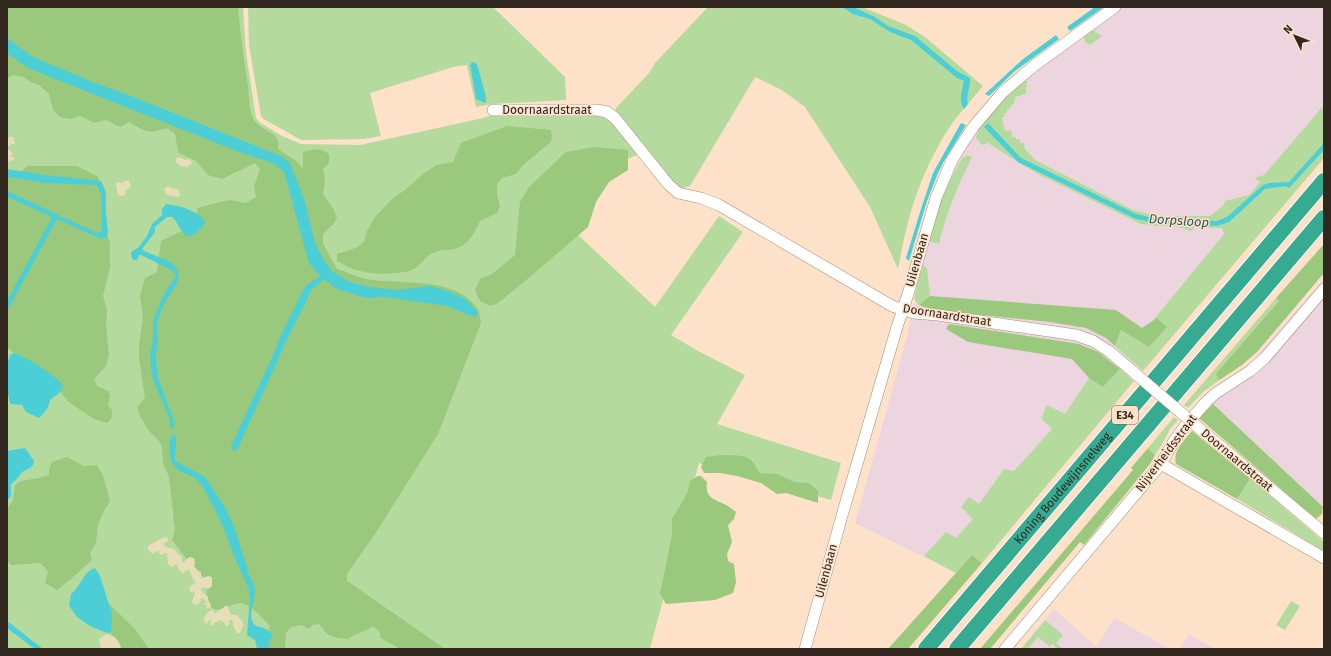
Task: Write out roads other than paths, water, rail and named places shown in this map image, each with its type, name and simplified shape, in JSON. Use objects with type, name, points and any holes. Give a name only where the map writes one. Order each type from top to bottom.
[{"type":"highway","name":"Koning Boudewijnsnelweg","points":[[926,649],[1324,181]]},
{"type":"highway","name":"Koning Boudewijnsnelweg","points":[[957,649],[1324,218]]},
{"type":"street","name":"Uilenbaan","points":[[805,649],[897,327],[936,198],[952,160],[983,114],[1015,80],[1115,7]]},
{"type":"street","name":"Doornaardstraat","points":[[493,110],[597,110],[607,112],[619,123],[668,184],[678,193],[701,198],[719,205],[889,304],[914,312],[1076,335],[1093,341],[1110,352],[1324,533]]},
{"type":"street","name":"Nijverheidsstraat","points":[[1005,649],[1161,464],[1174,441],[1207,401],[1216,393],[1250,371],[1265,358],[1324,289]]},
{"type":"street","points":[[1161,464],[1324,558]]},
{"type":"water","points":[[842,7],[853,7],[875,17],[888,26],[915,36],[957,71],[970,78],[967,97],[968,104],[964,109],[961,99],[964,81],[957,78],[911,40],[890,32],[870,19],[853,14]]},
{"type":"water","points":[[1095,7],[1104,7],[1070,31],[1067,27]]},
{"type":"water","points":[[1056,35],[1059,39],[1015,71],[989,96],[985,94],[1023,59]]},
{"type":"water","points":[[7,38],[33,57],[281,156],[290,163],[304,199],[315,243],[325,262],[333,272],[350,282],[369,287],[398,290],[430,286],[451,292],[465,299],[478,312],[476,317],[447,306],[385,297],[366,298],[337,289],[324,279],[310,291],[237,450],[234,451],[231,449],[231,446],[275,351],[279,339],[303,290],[307,285],[320,276],[309,263],[284,172],[276,165],[267,161],[247,155],[25,66],[7,53]]},
{"type":"water","points":[[473,62],[477,64],[486,97],[485,103],[476,99],[470,64]]},
{"type":"water","points":[[961,123],[966,125],[938,173],[927,201],[909,261],[906,258],[933,173]]},
{"type":"water","name":"Dorpsloop","points":[[988,123],[1021,158],[1136,214],[1158,219],[1217,221],[1227,217],[1263,185],[1269,183],[1289,182],[1324,143],[1324,150],[1289,188],[1285,186],[1265,189],[1229,222],[1217,226],[1157,223],[1136,219],[1018,162],[984,127]]},
{"type":"water","points":[[7,169],[101,181],[106,194],[105,202],[108,232],[107,237],[101,239],[57,219],[7,311],[7,301],[52,217],[7,197],[7,191],[97,233],[102,231],[101,195],[97,185],[46,183],[7,177]]},
{"type":"water","points":[[166,204],[182,207],[192,211],[205,221],[203,226],[197,232],[188,236],[185,235],[172,217],[167,217],[155,227],[155,232],[142,249],[171,262],[179,274],[177,283],[165,302],[157,321],[157,375],[175,424],[174,428],[172,429],[169,417],[152,376],[150,354],[153,341],[153,320],[163,296],[176,275],[173,271],[141,255],[139,255],[137,260],[134,260],[131,255],[132,251],[138,248],[147,236],[152,224],[162,215],[162,209]]},
{"type":"water","points":[[14,353],[26,358],[40,367],[54,377],[63,386],[59,393],[50,400],[47,408],[39,418],[26,412],[22,405],[11,404],[9,397],[7,396],[7,365],[10,355]]},
{"type":"water","points":[[173,434],[176,438],[175,461],[205,477],[224,506],[233,524],[248,573],[255,588],[251,612],[252,620],[255,625],[266,629],[270,633],[272,637],[269,642],[268,649],[257,649],[255,640],[247,635],[250,598],[249,590],[217,513],[200,483],[193,477],[177,469],[171,460],[169,450],[171,436]]},
{"type":"water","points":[[25,448],[34,461],[33,465],[22,472],[11,484],[11,496],[7,501],[7,451]]},
{"type":"water","points":[[95,568],[100,576],[112,614],[111,632],[107,633],[90,626],[77,617],[69,606],[71,594],[75,591],[87,573]]},
{"type":"water","points":[[7,621],[43,649],[35,649],[7,628]]}]
